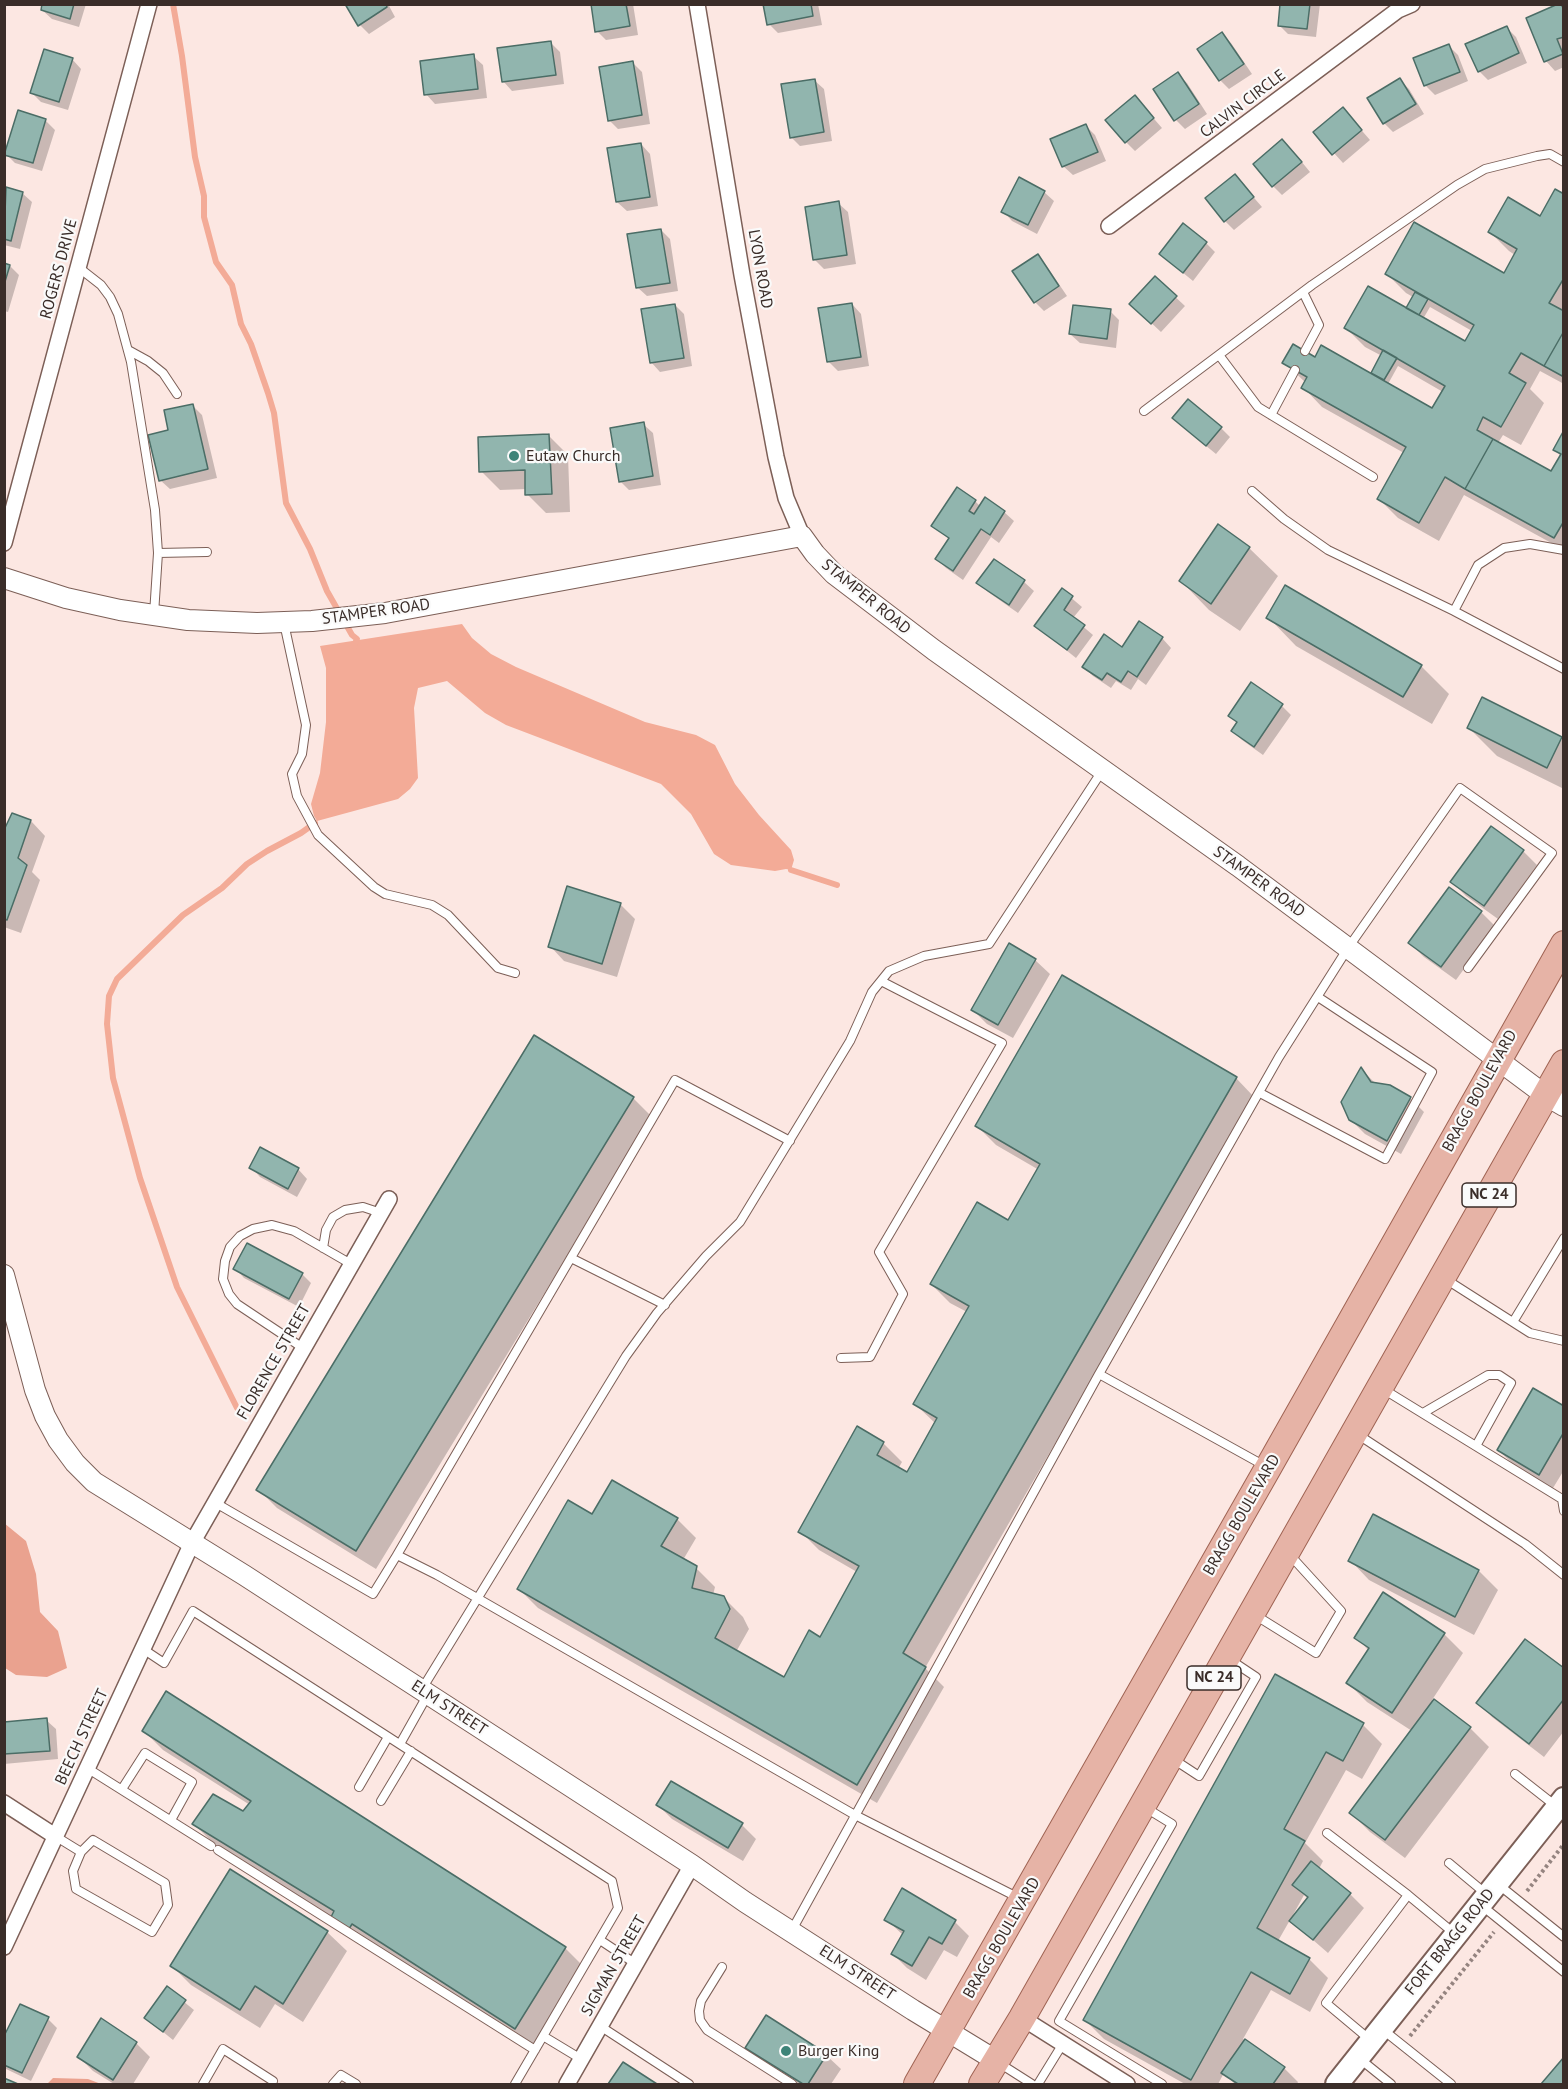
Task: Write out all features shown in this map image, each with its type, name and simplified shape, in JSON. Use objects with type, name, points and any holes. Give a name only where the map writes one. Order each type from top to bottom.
[{"type":"main road","name":"BRAGG BOULEVARD","points":[[917,2085],[1563,944]]},
{"type":"main road","name":"NC 24","points":[[981,2085],[1022,2018],[1442,1277],[1554,1100],[1563,1063]]},
{"type":"main road","name":"FORT BRAGG ROAD","points":[[1337,2085],[1560,1803]]},
{"type":"street","name":"ROGERS DRIVE","points":[[4,543],[149,4]]},
{"type":"street","name":"LYON ROAD","points":[[697,4],[742,275],[776,457],[786,498],[802,536]]},
{"type":"street","name":"CALVIN CIRCLE","points":[[1109,226],[1401,6]]},
{"type":"street","name":"STAMPER ROAD","points":[[4,578],[66,598],[120,610],[188,620],[312,621],[385,613],[802,536],[834,574],[934,650],[1238,866],[1554,1100]]},
{"type":"street","name":"FLORENCE STREET","points":[[192,1543],[389,1199]]},
{"type":"street","name":"ELM STREET","points":[[4,1275],[35,1390],[45,1416],[58,1440],[75,1463],[94,1482],[425,1692],[692,1865],[745,1902],[995,2060]]},
{"type":"street","name":"BEECH STREET","points":[[4,1947],[192,1543]]},
{"type":"street","points":[[4,1803],[56,1836]]},
{"type":"street","name":"SIGMAN STREET","points":[[567,2085],[692,1865]]},
{"type":"street","points":[[1022,2018],[1127,2085]]},
{"type":"lane","points":[[1144,411],[1303,292],[1457,185],[1485,169],[1550,154],[1563,162]]},
{"type":"lane","points":[[78,267],[101,285],[110,297],[118,314],[128,350],[155,510],[158,553],[154,615]]},
{"type":"lane","points":[[1303,292],[1319,325],[1305,351]]},
{"type":"lane","points":[[128,350],[164,373],[177,394]]},
{"type":"lane","points":[[1219,355],[1258,407],[1373,477]]},
{"type":"lane","points":[[1271,416],[1295,370]]},
{"type":"lane","points":[[1252,491],[1284,519],[1328,550],[1454,611],[1563,669]]},
{"type":"lane","points":[[1454,611],[1478,565],[1504,548],[1530,544],[1563,550]]},
{"type":"lane","points":[[158,553],[207,552]]},
{"type":"lane","points":[[284,622],[306,725],[302,754],[292,774],[297,796],[318,835],[374,887],[385,894],[432,905],[448,915],[498,968],[515,973]]},
{"type":"lane","points":[[400,1744],[425,1692],[478,1599],[626,1356],[706,1256],[740,1222],[850,1041],[872,992],[889,971],[924,956],[988,944],[1103,770]]},
{"type":"lane","points":[[792,1930],[1099,1374],[1279,1057],[1348,948],[1460,788],[1552,853],[1468,969]]},
{"type":"lane","points":[[841,1358],[870,1357],[903,1294],[879,1252],[1002,1043],[882,981]]},
{"type":"lane","points":[[1260,1093],[1385,1159],[1432,1072],[1318,997]]},
{"type":"lane","points":[[214,1502],[374,1594],[675,1080],[790,1141]]},
{"type":"lane","points":[[323,1248],[326,1230],[333,1217],[345,1210],[363,1207],[381,1213]]},
{"type":"lane","points":[[303,1348],[237,1304],[229,1294],[224,1279],[225,1261],[230,1247],[240,1236],[253,1229],[272,1225],[294,1232],[351,1264]]},
{"type":"lane","points":[[1513,1322],[1563,1238]]},
{"type":"lane","points":[[571,1258],[665,1305]]},
{"type":"lane","points":[[1442,1277],[1530,1333],[1563,1341]]},
{"type":"lane","points":[[1099,1374],[1268,1468]]},
{"type":"lane","points":[[1423,1413],[1488,1375],[1499,1375],[1511,1383],[1476,1446]]},
{"type":"lane","points":[[1379,1387],[1563,1499],[1563,1511]]},
{"type":"lane","points":[[1353,1432],[1525,1544],[1563,1575]]},
{"type":"lane","points":[[1251,1613],[1316,1653],[1341,1611],[1286,1551]]},
{"type":"lane","points":[[397,1555],[855,1815],[1023,1900]]},
{"type":"lane","points":[[142,1648],[164,1663],[193,1611],[612,1881],[618,1908],[515,2085]]},
{"type":"lane","points":[[1170,1757],[1199,1776],[1256,1677],[1226,1657]]},
{"type":"lane","points":[[359,1787],[388,1737]]},
{"type":"lane","points":[[381,1801],[411,1751]]},
{"type":"lane","points":[[122,1790],[145,1753],[192,1782],[171,1820]]},
{"type":"lane","points":[[87,1768],[535,2050]]},
{"type":"lane","points":[[1515,1774],[1560,1803]]},
{"type":"lane","points":[[1142,1806],[1172,1824],[1059,2021],[1162,2085]]},
{"type":"lane","points":[[1327,1833],[1456,1935]]},
{"type":"lane","points":[[56,1836],[81,1852]]},
{"type":"lane","points":[[93,1840],[165,1883],[168,1905],[152,1932],[76,1889],[73,1871],[81,1852],[93,1840]]},
{"type":"lane","points":[[1449,1863],[1488,1894],[1502,1922],[1563,1972]]},
{"type":"lane","points":[[1488,1894],[1518,1901],[1563,1937]]},
{"type":"lane","points":[[1391,2085],[1370,2042],[1326,2003],[1408,1895]]},
{"type":"lane","points":[[600,1940],[636,1964]]},
{"type":"lane","points":[[722,1967],[701,2001],[700,2020],[707,2030],[792,2085]]},
{"type":"lane","points":[[600,2026],[689,2085]]},
{"type":"lane","points":[[543,2036],[581,2059]]},
{"type":"lane","points":[[1370,2042],[1403,2046],[1451,2085]]},
{"type":"lane","points":[[1038,2085],[1062,2045]]},
{"type":"lane","points":[[203,2085],[223,2049],[275,2083]]},
{"type":"lane","points":[[995,2060],[1032,2085]]},
{"type":"lane","points":[[333,2085],[340,2075],[356,2085]]},
{"type":"path","points":[[1518,1901],[1563,1845]]},
{"type":"path","points":[[1403,2046],[1502,1922]]},
{"type":"shaded area","points":[[462,624],[472,638],[491,654],[516,667],[645,722],[696,735],[715,745],[735,784],[791,850],[794,860],[791,870],[775,871],[731,865],[714,854],[691,814],[661,784],[506,725],[485,713],[447,681],[418,688],[414,708],[418,778],[410,789],[398,799],[317,821],[311,804],[320,773],[326,722],[326,668],[320,646]]},
{"type":"shaded area","points":[[4,1523],[26,1541],[36,1574],[40,1612],[58,1631],[67,1668],[47,1677],[16,1675],[5,1668]]},
{"type":"shaded area","points":[[53,2078],[88,2079],[101,2084],[47,2084]]},
{"type":"building","points":[[42,4],[74,4],[70,19],[41,10]]},
{"type":"building","points":[[345,4],[386,4],[387,7],[358,26]]},
{"type":"building","points":[[591,4],[626,4],[630,26],[595,32]]},
{"type":"building","points":[[763,4],[811,4],[813,16],[767,25]]},
{"type":"building","points":[[1280,4],[1310,4],[1307,29],[1278,26]]},
{"type":"building","points":[[1561,4],[1564,10],[1564,37],[1557,39],[1563,54],[1544,62],[1526,18]]},
{"type":"building","points":[[1507,26],[1519,53],[1478,72],[1465,44]]},
{"type":"building","points":[[1222,32],[1244,64],[1219,81],[1197,49]]},
{"type":"building","points":[[551,41],[556,75],[502,82],[497,48]]},
{"type":"building","points":[[1449,44],[1460,72],[1424,86],[1413,58]]},
{"type":"building","points":[[44,49],[73,58],[59,102],[30,93]]},
{"type":"building","points":[[474,54],[478,89],[424,95],[420,61]]},
{"type":"building","points":[[633,61],[642,115],[608,121],[599,67]]},
{"type":"building","points":[[1178,72],[1199,104],[1174,121],[1153,89]]},
{"type":"building","points":[[1400,78],[1416,104],[1383,124],[1367,98]]},
{"type":"building","points":[[815,79],[824,132],[790,138],[781,84]]},
{"type":"building","points":[[1135,95],[1154,118],[1125,143],[1105,120]]},
{"type":"building","points":[[1343,107],[1362,130],[1332,155],[1313,132]]},
{"type":"building","points":[[18,110],[46,119],[33,163],[4,155]]},
{"type":"building","points":[[1086,124],[1098,152],[1062,167],[1050,139]]},
{"type":"building","points":[[1282,139],[1302,162],[1272,187],[1253,164]]},
{"type":"building","points":[[641,143],[650,197],[616,202],[607,148]]},
{"type":"building","points":[[1235,174],[1254,197],[1224,222],[1205,198]]},
{"type":"building","points":[[1019,177],[1045,191],[1028,225],[1001,212]]},
{"type":"building","points":[[6,187],[23,192],[11,241],[4,239]]},
{"type":"building","points":[[1555,189],[1564,194],[1564,278],[1549,303],[1564,311],[1564,331],[1544,366],[1521,353],[1509,373],[1526,383],[1501,427],[1483,417],[1477,430],[1493,439],[1465,489],[1445,477],[1419,523],[1377,499],[1406,447],[1301,388],[1307,377],[1282,363],[1293,344],[1315,357],[1321,345],[1432,408],[1445,386],[1344,328],[1368,286],[1465,341],[1474,325],[1385,274],[1414,222],[1504,273],[1517,249],[1488,232],[1508,197],[1540,216]]},
{"type":"building","points":[[839,201],[847,255],[813,260],[805,207]]},
{"type":"building","points":[[1183,223],[1207,242],[1183,273],[1159,254]]},
{"type":"building","points":[[661,229],[670,283],[636,288],[627,234]]},
{"type":"building","points":[[1038,254],[1059,286],[1034,303],[1012,271]]},
{"type":"building","points":[[4,263],[10,265],[4,285]]},
{"type":"building","points":[[1155,276],[1177,296],[1151,324],[1129,304]]},
{"type":"building","points":[[1415,292],[1428,299],[1419,315],[1406,308]]},
{"type":"building","points":[[852,303],[861,357],[827,362],[818,308]]},
{"type":"building","points":[[675,304],[684,358],[650,363],[641,309]]},
{"type":"building","points":[[1073,305],[1111,309],[1107,339],[1069,334]]},
{"type":"building","points":[[1564,331],[1564,377],[1544,366]]},
{"type":"building","points":[[1383,350],[1397,358],[1384,380],[1371,373]]},
{"type":"building","points":[[1188,399],[1222,427],[1206,446],[1172,418]]},
{"type":"building","points":[[193,404],[208,469],[159,481],[148,435],[168,430],[164,410]]},
{"type":"building","points":[[644,422],[653,476],[619,482],[610,428]]},
{"type":"building","points":[[1564,430],[1564,521],[1554,538],[1465,489],[1493,439],[1551,471],[1561,454],[1553,450]]},
{"type":"building","points":[[549,434],[552,494],[525,495],[525,470],[479,472],[478,437]]},
{"type":"building","points":[[957,487],[976,500],[969,511],[974,514],[985,497],[1005,511],[990,535],[981,529],[953,571],[935,559],[949,538],[931,526]]},
{"type":"building","points":[[1218,524],[1250,547],[1211,604],[1179,581]]},
{"type":"building","points":[[994,559],[1025,580],[1009,605],[976,583]]},
{"type":"building","points":[[1285,585],[1422,665],[1403,697],[1266,618]]},
{"type":"building","points":[[1062,588],[1073,596],[1064,610],[1085,625],[1067,650],[1034,626]]},
{"type":"building","points":[[1139,621],[1163,637],[1137,677],[1128,671],[1121,682],[1107,673],[1102,680],[1082,667],[1104,634],[1122,647]]},
{"type":"building","points":[[1251,682],[1283,704],[1254,747],[1231,731],[1237,722],[1228,716]]},
{"type":"building","points":[[1482,697],[1562,737],[1547,768],[1467,728]]},
{"type":"building","points":[[12,813],[31,820],[18,858],[27,865],[7,920],[4,919],[4,830]]},
{"type":"building","points":[[1491,826],[1524,850],[1484,906],[1450,882]]},
{"type":"building","points":[[567,886],[621,903],[602,964],[548,947]]},
{"type":"building","points":[[1449,887],[1482,911],[1441,967],[1408,943]]},
{"type":"building","points":[[1009,943],[1036,959],[998,1025],[971,1010]]},
{"type":"building","points":[[1062,975],[1237,1077],[903,1653],[926,1667],[857,1785],[517,1589],[568,1500],[592,1514],[612,1480],[678,1518],[661,1546],[697,1566],[692,1588],[724,1596],[730,1609],[715,1638],[784,1677],[809,1630],[820,1637],[859,1566],[798,1532],[857,1426],[884,1442],[877,1455],[907,1472],[937,1418],[913,1404],[969,1306],[930,1284],[977,1202],[1008,1220],[1040,1164],[975,1126]]},
{"type":"building","points":[[534,1035],[634,1097],[356,1551],[256,1490]]},
{"type":"building","points":[[1361,1067],[1371,1082],[1390,1085],[1411,1097],[1387,1141],[1349,1120],[1341,1102]]},
{"type":"building","points":[[260,1147],[299,1168],[288,1189],[249,1168]]},
{"type":"building","points":[[247,1243],[303,1273],[289,1299],[233,1269]]},
{"type":"building","points":[[1533,1388],[1564,1406],[1564,1432],[1539,1475],[1497,1450]]},
{"type":"building","points":[[1373,1514],[1479,1570],[1455,1617],[1348,1561]]},
{"type":"building","points":[[1383,1592],[1445,1633],[1392,1713],[1346,1683],[1369,1648],[1354,1638]]},
{"type":"building","points":[[1525,1639],[1564,1668],[1564,1699],[1529,1744],[1476,1703]]},
{"type":"building","points":[[1275,1674],[1364,1723],[1343,1761],[1326,1752],[1284,1829],[1305,1841],[1257,1928],[1310,1958],[1290,1994],[1251,1972],[1191,2080],[1083,2020]]},
{"type":"building","points":[[166,1691],[566,1947],[515,2029],[352,1924],[349,1929],[331,1917],[334,1911],[192,1824],[213,1794],[243,1811],[251,1801],[142,1731]]},
{"type":"building","points":[[1434,1699],[1471,1727],[1385,1840],[1349,1813]]},
{"type":"building","points":[[47,1718],[50,1751],[4,1754],[4,1722]]},
{"type":"building","points":[[671,1781],[743,1823],[728,1848],[656,1805]]},
{"type":"building","points":[[1311,1861],[1351,1893],[1313,1940],[1289,1921],[1308,1897],[1292,1885]]},
{"type":"building","points":[[230,1869],[328,1931],[283,2004],[255,1986],[240,2010],[170,1966]]},
{"type":"building","points":[[902,1888],[956,1920],[942,1944],[929,1937],[912,1966],[891,1954],[904,1931],[884,1920]]},
{"type":"building","points":[[167,1986],[186,2000],[163,2032],[144,2018]]},
{"type":"building","points":[[20,2004],[49,2017],[22,2073],[4,2065],[4,2036]]},
{"type":"building","name":"Burger King","points":[[766,2015],[827,2054],[808,2084],[803,2084],[745,2048]]},
{"type":"building","points":[[101,2018],[137,2042],[113,2080],[77,2057]]},
{"type":"building","points":[[1245,2039],[1285,2067],[1273,2084],[1238,2084],[1221,2073]]},
{"type":"building","points":[[1564,2057],[1564,2084],[1541,2084]]},
{"type":"building","points":[[623,2062],[657,2084],[608,2084]]},
{"type":"building","points":[[4,2078],[18,2084],[4,2084]]},
{"type":"waterway","points":[[173,4],[195,157],[204,196],[204,217],[216,262],[232,285],[241,324],[251,344],[274,413],[286,503],[310,549],[327,591],[352,635],[357,639],[354,646]]},
{"type":"waterway","points":[[237,1408],[177,1287],[140,1178],[113,1078],[107,1024],[109,996],[117,979],[183,915],[222,888],[247,864],[315,823]]},
{"type":"waterway","points":[[791,870],[837,885]]},
{"type":"place","name":"Eutaw Church","points":[[514,456]]},
{"type":"place","name":"Burger King","points":[[786,2051]]}]
